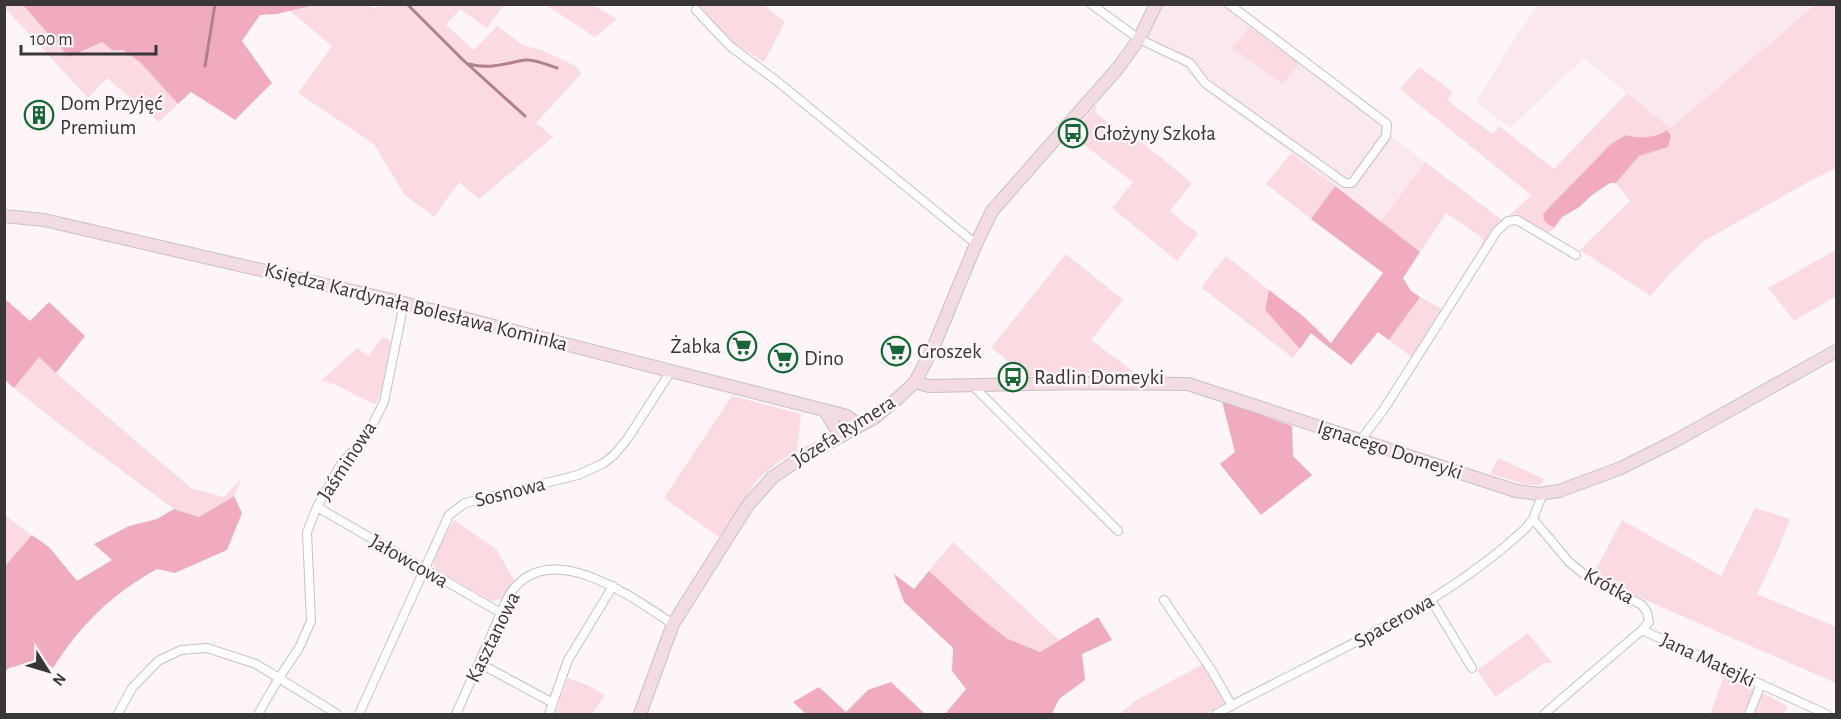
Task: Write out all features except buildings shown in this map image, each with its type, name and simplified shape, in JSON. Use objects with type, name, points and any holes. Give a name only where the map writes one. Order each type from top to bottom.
[{"type":"street","points":[[1091,4],[1139,39],[1190,63],[1205,83],[1345,183],[1352,183],[1386,136],[1387,124],[1229,4]]},
{"type":"street","name":"Józefa Rymera","points":[[640,714],[673,624],[707,568],[761,489],[773,477],[801,458],[884,410],[915,382],[933,348],[975,244],[996,206],[1108,80],[1139,39],[1156,4]]},
{"type":"street","points":[[696,10],[731,47],[778,82],[975,244]]},
{"type":"street","name":"Księdza Kardynała Bolesława Kominka","points":[[4,216],[55,223],[404,303],[847,416],[859,426]]},
{"type":"street","points":[[1360,441],[1384,409],[1497,231],[1508,221],[1517,220],[1576,255]]},
{"type":"street","name":"Jaśminowa","points":[[258,714],[299,648],[311,621],[307,532],[317,507],[341,464],[366,437],[384,402],[404,303]]},
{"type":"street","name":"Ignacego Domeyki","points":[[915,382],[928,386],[1188,384],[1516,490],[1543,494],[1622,468],[1836,351]]},
{"type":"street","name":"Sosnowa","points":[[359,714],[449,515],[465,503],[578,475],[604,463],[628,438],[671,370]]},
{"type":"street","points":[[974,386],[1118,531]]},
{"type":"street","points":[[824,410],[841,436]]},
{"type":"street","name":"Spacerowa","points":[[1216,714],[1355,643],[1458,583],[1511,542],[1533,519],[1543,494]]},
{"type":"street","name":"Jałowcowa","points":[[317,507],[501,613]]},
{"type":"street","name":"Krótka","points":[[1533,519],[1569,562],[1585,575],[1642,604],[1649,622],[1642,630]]},
{"type":"street","name":"Kasztanowa","points":[[456,714],[501,613],[517,585],[535,573],[554,570],[581,572],[613,586],[673,624]]},
{"type":"street","points":[[549,714],[568,660],[613,586]]},
{"type":"street","points":[[1164,600],[1212,671],[1232,706]]},
{"type":"street","points":[[1431,600],[1472,668]]},
{"type":"street","name":"Jana Matejki","points":[[1544,714],[1642,630],[1826,714]]},
{"type":"street","points":[[118,714],[132,688],[158,661],[181,650],[207,648],[256,664],[337,714]]},
{"type":"street","points":[[479,663],[553,703]]},
{"type":"street","points":[[1749,714],[1761,684]]},
{"type":"shaded area","points":[[314,4],[369,5],[374,9],[382,4],[504,5],[487,28],[460,9],[446,25],[474,50],[497,26],[524,46],[539,49],[576,66],[581,74],[536,123],[553,137],[479,199],[459,182],[434,217],[404,194],[374,144],[298,93],[332,46],[290,11]]},
{"type":"shaded area","points":[[5,5],[23,5],[102,42],[112,50],[123,50],[140,62],[178,104],[159,122],[107,78],[88,98],[5,8]]},
{"type":"shaded area","points":[[23,5],[314,5],[277,14],[260,15],[242,41],[272,83],[235,120],[191,92],[178,104],[140,62],[123,50],[112,50],[102,42],[69,57]]},
{"type":"shaded area","points":[[546,5],[593,5],[617,19],[595,37]]},
{"type":"shaded area","points":[[699,5],[764,5],[785,22],[764,62],[729,40]]},
{"type":"shaded area","points":[[1162,5],[1223,5],[1368,112],[1396,140],[1425,162],[1380,223],[1311,167],[1206,91],[1181,65],[1143,44]]},
{"type":"shaded area","points":[[1538,5],[1815,5],[1669,128],[1584,58],[1510,128],[1476,102]]},
{"type":"shaded area","points":[[1815,5],[1836,5],[1836,168],[1704,241],[1671,272],[1651,296],[1580,250],[1630,201],[1616,183],[1639,156],[1652,151],[1667,130],[1647,137],[1626,135],[1545,222],[1554,228],[1547,232],[1518,217],[1508,217],[1531,195],[1400,89],[1419,67],[1453,92],[1447,100],[1492,134],[1499,126],[1554,169],[1627,93],[1670,128]]},
{"type":"shaded area","points":[[1249,27],[1299,63],[1283,84],[1232,48]]},
{"type":"shaded area","points":[[1095,106],[1097,107],[1095,111],[1118,133],[1123,127],[1192,183],[1170,211],[1198,234],[1177,261],[1112,208],[1133,182],[1071,135]]},
{"type":"shaded area","points":[[1667,130],[1671,136],[1668,147],[1639,156],[1616,183],[1610,183],[1592,195],[1578,208],[1562,217],[1554,228],[1545,222],[1543,214],[1611,144],[1626,135],[1647,137]]},
{"type":"shaded area","points":[[1291,153],[1335,186],[1311,219],[1266,184]]},
{"type":"shaded area","points":[[1425,162],[1502,220],[1479,250],[1483,241],[1480,236],[1446,213],[1420,252],[1380,223]]},
{"type":"shaded area","points":[[1335,186],[1420,252],[1403,278],[1411,291],[1420,297],[1389,340],[1378,332],[1351,365],[1311,333],[1300,349],[1265,310],[1269,290],[1303,316],[1331,343],[1383,273],[1311,219]]},
{"type":"shaded area","points":[[1836,250],[1836,296],[1794,321],[1768,288]]},
{"type":"shaded area","points":[[1066,254],[1123,300],[1091,340],[1134,372],[1030,376],[991,348]]},
{"type":"shaded area","points":[[1226,256],[1269,290],[1265,310],[1300,349],[1293,358],[1202,288]]},
{"type":"shaded area","points":[[1420,297],[1442,309],[1413,358],[1389,340]]},
{"type":"shaded area","points":[[5,299],[30,321],[49,302],[85,336],[56,373],[39,357],[14,388],[5,380]]},
{"type":"shaded area","points":[[383,337],[391,341],[381,392],[376,404],[334,384],[321,381],[357,348],[368,356]]},
{"type":"shaded area","points":[[39,356],[191,488],[224,497],[242,478],[234,496],[199,517],[174,509],[14,388]]},
{"type":"shaded area","points":[[732,396],[801,414],[797,451],[777,463],[758,479],[719,537],[664,498]]},
{"type":"shaded area","points":[[1222,401],[1292,426],[1293,456],[1312,475],[1261,515],[1220,464],[1235,452]]},
{"type":"shaded area","points":[[1498,458],[1544,479],[1541,485],[1528,485],[1490,474]]},
{"type":"shaded area","points":[[234,496],[242,513],[227,550],[175,573],[157,569],[126,589],[86,624],[53,668],[42,660],[9,668],[5,672],[5,566],[32,535],[49,547],[77,581],[112,560],[94,544],[129,526],[157,519],[174,509],[199,517]]},
{"type":"shaded area","points":[[1755,508],[1790,519],[1757,594],[1836,627],[1836,683],[1652,603],[1594,573],[1622,520],[1721,576]]},
{"type":"shaded area","points":[[5,515],[32,536],[5,566]]},
{"type":"shaded area","points":[[454,520],[497,550],[515,582],[504,598],[492,601],[436,570],[433,565],[436,552]]},
{"type":"shaded area","points":[[953,542],[1059,640],[1040,652],[1006,638],[929,571]]},
{"type":"shaded area","points":[[929,571],[1006,638],[1040,652],[1098,617],[1112,640],[1082,654],[1085,680],[1059,699],[1052,714],[945,714],[966,689],[952,671],[953,648],[904,602],[894,574],[914,589]]},
{"type":"shaded area","points":[[1528,633],[1552,663],[1545,663],[1495,697],[1477,670]]},
{"type":"shaded area","points":[[1203,664],[1225,703],[1205,714],[1120,714],[1135,701]]},
{"type":"shaded area","points":[[1725,674],[1788,706],[1784,714],[1710,714]]},
{"type":"shaded area","points":[[568,678],[605,695],[592,714],[555,714]]},
{"type":"shaded area","points":[[891,682],[925,714],[806,714],[793,702],[819,687],[846,712],[868,690]]},
{"type":"waterway","points":[[205,66],[215,4]]},
{"type":"waterway","points":[[407,4],[462,59],[525,116]]},
{"type":"waterway","points":[[469,64],[490,66],[529,60],[557,68]]},
{"type":"place","name":"Dom Przyjęć Premium","points":[[39,115]]},
{"type":"place","name":"Głożyny Szkoła","points":[[1073,133]]},
{"type":"place","name":"Żabka","points":[[742,346]]},
{"type":"place","name":"Groszek","points":[[896,351]]},
{"type":"place","name":"Dino","points":[[783,358]]},
{"type":"place","name":"Radlin Domeyki","points":[[1013,377]]}]
